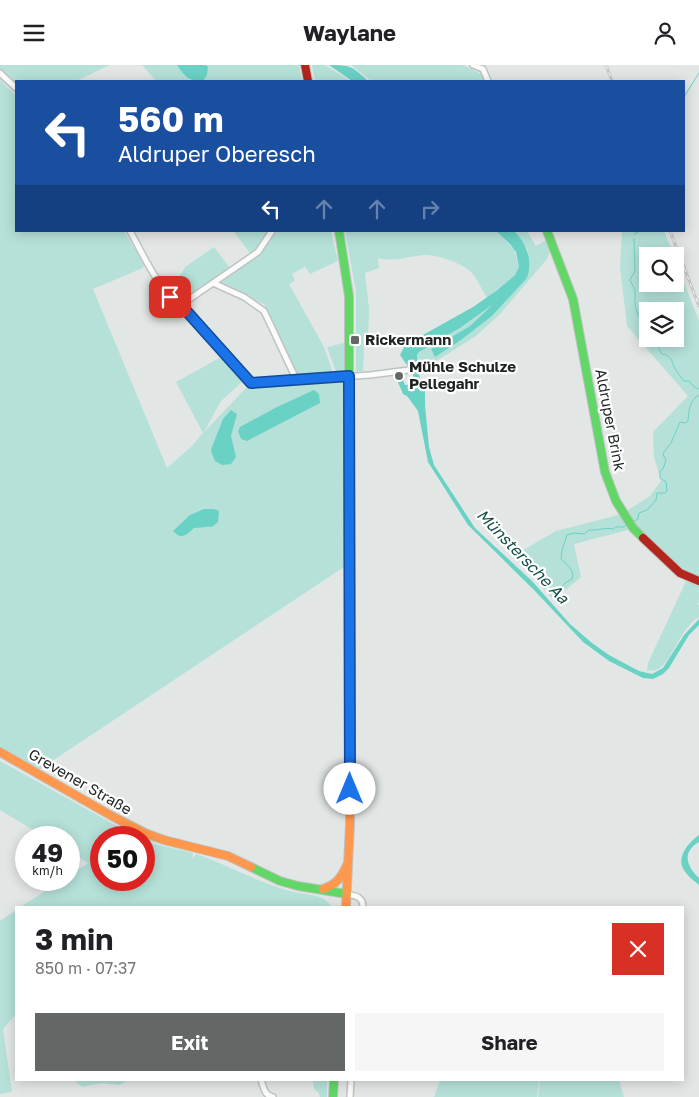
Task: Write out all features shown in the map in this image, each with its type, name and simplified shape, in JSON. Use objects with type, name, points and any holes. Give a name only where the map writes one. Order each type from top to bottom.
[{"type":"street","points":[[305,65],[308,80]]},
{"type":"street","points":[[474,65],[484,67],[488,80]]},
{"type":"street","points":[[0,73],[15,87]]},
{"type":"street","points":[[131,232],[148,265],[170,297],[181,305],[251,383],[349,376],[409,369]]},
{"type":"street","points":[[181,305],[258,252],[271,232]]},
{"type":"street","points":[[338,232],[348,289],[350,823],[346,906]]},
{"type":"street","name":"Aldruper Brink","points":[[547,232],[573,299],[605,472],[616,501],[639,534],[680,573],[699,581]]},
{"type":"street","points":[[213,283],[244,297],[264,311],[296,379]]},
{"type":"street","name":"Grevener Straße","points":[[0,752],[145,833],[164,840],[228,856],[280,881],[347,895]]},
{"type":"street","points":[[321,890],[339,882],[348,863]]},
{"type":"street","points":[[347,895],[360,897],[363,901],[363,906]]},
{"type":"street","points":[[261,1081],[265,1092],[273,1097]]},
{"type":"street","points":[[333,1097],[334,1081]]},
{"type":"street","points":[[350,1097],[351,1081]]},
{"type":"shaded area","points":[[0,65],[110,65],[78,80],[15,80],[15,93],[0,79]]},
{"type":"shaded area","points":[[142,65],[177,65],[184,75],[191,80],[155,80]]},
{"type":"shaded area","points":[[177,65],[206,65],[208,67],[207,75],[204,80],[190,79]]},
{"type":"shaded area","points":[[206,65],[299,65],[302,80],[203,80],[208,67]]},
{"type":"shaded area","points":[[312,65],[325,65],[348,80],[315,80]]},
{"type":"shaded area","points":[[329,65],[351,67],[367,80],[351,80]]},
{"type":"shaded area","points":[[351,65],[463,65],[481,74],[484,80],[370,80]]},
{"type":"shaded area","points":[[0,80],[15,95],[15,232],[125,232],[144,264],[143,268],[93,289],[167,468],[191,447],[203,433],[176,382],[223,356],[242,376],[242,382],[221,401],[204,432],[247,387],[345,379],[344,567],[40,769],[0,747]]},
{"type":"shaded area","points":[[234,232],[267,232],[260,246],[251,254]]},
{"type":"shaded area","points":[[274,232],[331,232],[338,261],[310,274],[305,267],[292,274],[295,281],[289,284],[324,347],[333,373],[336,372],[327,347],[344,343],[345,371],[341,375],[309,377],[295,373],[264,304],[222,283],[223,279],[258,256]]},
{"type":"shaded area","points":[[345,232],[497,232],[514,249],[519,267],[515,275],[487,298],[471,272],[462,265],[449,260],[429,255],[396,259],[378,258],[379,268],[365,273],[369,309],[368,340],[364,347],[363,371],[356,371],[356,291]]},
{"type":"shaded area","points":[[497,232],[515,232],[522,241],[529,259],[527,278],[492,316],[461,340],[435,357],[431,349],[470,326],[492,305],[417,355],[420,381],[425,390],[429,447],[434,465],[475,528],[532,581],[570,624],[609,655],[639,671],[652,674],[663,668],[684,635],[699,619],[699,625],[689,635],[669,668],[663,674],[653,679],[643,678],[609,661],[583,642],[534,590],[468,525],[428,462],[418,411],[407,396],[403,394],[397,380],[403,380],[405,385],[413,384],[413,371],[411,371],[400,355],[405,345],[473,307],[515,275],[519,267],[516,252]]},
{"type":"shaded area","points":[[515,232],[528,232],[536,246],[548,239],[551,249],[547,259],[500,314],[476,336],[438,360],[420,367],[417,355],[419,352],[460,328],[492,305],[470,326],[431,349],[435,356],[461,340],[492,316],[527,278],[528,250]]},
{"type":"shaded area","points":[[622,232],[664,232],[670,247],[639,247],[639,292],[684,292],[684,282],[699,321],[699,581],[675,568],[671,570],[631,527],[632,529],[574,544],[581,577],[554,600],[513,556],[556,531],[622,514],[650,496],[661,481],[654,457],[653,432],[688,396],[645,347],[684,347],[684,302],[639,302],[639,340],[627,326],[620,267]]},
{"type":"shaded area","points":[[214,247],[230,268],[186,297],[180,297],[172,290],[185,267]]},
{"type":"shaded area","points":[[314,390],[319,394],[320,403],[247,441],[241,439],[238,431],[240,427]]},
{"type":"shaded area","points":[[231,410],[237,414],[231,436],[236,457],[231,464],[222,465],[215,461],[211,451],[223,419]]},
{"type":"shaded area","points":[[204,509],[219,511],[218,522],[212,527],[194,528],[182,536],[173,531],[190,515]]},
{"type":"shaded area","points":[[687,579],[699,584],[699,602],[697,604],[699,605],[699,617],[692,622],[681,636],[663,665],[657,670],[647,671],[648,663]]},
{"type":"shaded area","points":[[0,761],[117,826],[90,826],[90,891],[155,891],[155,844],[193,853],[192,859],[196,854],[281,889],[320,897],[331,906],[22,906],[45,891],[80,891],[80,868],[88,863],[80,858],[80,826],[27,826],[0,810]]},
{"type":"shaded area","points":[[699,835],[699,842],[690,850],[688,860],[691,869],[699,878],[699,885],[685,872],[681,862],[683,853]]},
{"type":"shaded area","points":[[15,911],[15,1015],[3,1029],[12,1092],[0,1094],[0,921]]},
{"type":"shaded area","points":[[75,1081],[126,1081],[120,1085],[101,1083],[82,1087]]},
{"type":"shaded area","points":[[313,1081],[327,1081],[327,1097],[320,1097],[314,1089]]},
{"type":"shaded area","points":[[440,1081],[539,1081],[537,1097],[434,1097]]},
{"type":"shaded area","points":[[540,1081],[619,1081],[624,1097],[538,1097]]},
{"type":"waterway","points":[[685,95],[699,73]]},
{"type":"waterway","points":[[634,234],[638,232]]},
{"type":"waterway","points":[[634,239],[635,271],[630,280],[635,290],[635,304],[639,316]]},
{"type":"waterway","points":[[658,347],[662,354],[671,358],[674,367],[684,381],[689,381],[694,387],[699,389]]},
{"type":"waterway","points":[[634,521],[638,519],[639,513],[647,510],[656,500],[657,493],[665,493],[667,491],[666,482],[660,478],[660,471],[663,469],[666,460],[663,455],[671,443],[680,422],[685,423],[688,421],[691,403],[699,395]]},
{"type":"waterway","name":"Münstersche Aa","points":[[556,593],[573,576],[570,568],[561,559],[567,535],[574,533],[584,534],[589,530],[613,529],[626,525]]},
{"type":"railway","points":[[606,65],[612,80]]},
{"type":"railway","points":[[670,232],[699,306]]},
{"type":"traffic: fast","points":[[339,232],[349,296],[349,493]]},
{"type":"traffic: fast","points":[[547,232],[573,299],[605,472],[616,501],[633,528],[643,538]]},
{"type":"traffic: fast","points":[[251,867],[280,881],[347,894]]},
{"type":"traffic: fast","points":[[333,1097],[334,1081]]},
{"type":"traffic: slow","points":[[346,906],[350,823],[349,493]]},
{"type":"traffic: slow","points":[[0,752],[145,833],[164,840],[228,856],[251,867]]},
{"type":"traffic: slow","points":[[323,889],[338,880],[347,865]]},
{"type":"traffic: jam","points":[[305,65],[308,80]]},
{"type":"traffic: jam","points":[[643,538],[680,573],[699,581]]},
{"type":"place","name":"Rickermann","points":[[355,340]]},
{"type":"place","name":"Mühle Schulze Pellegahr","points":[[399,376]]},
{"type":"route","points":[[170,297],[181,305],[251,383],[349,376],[350,789]]}]
